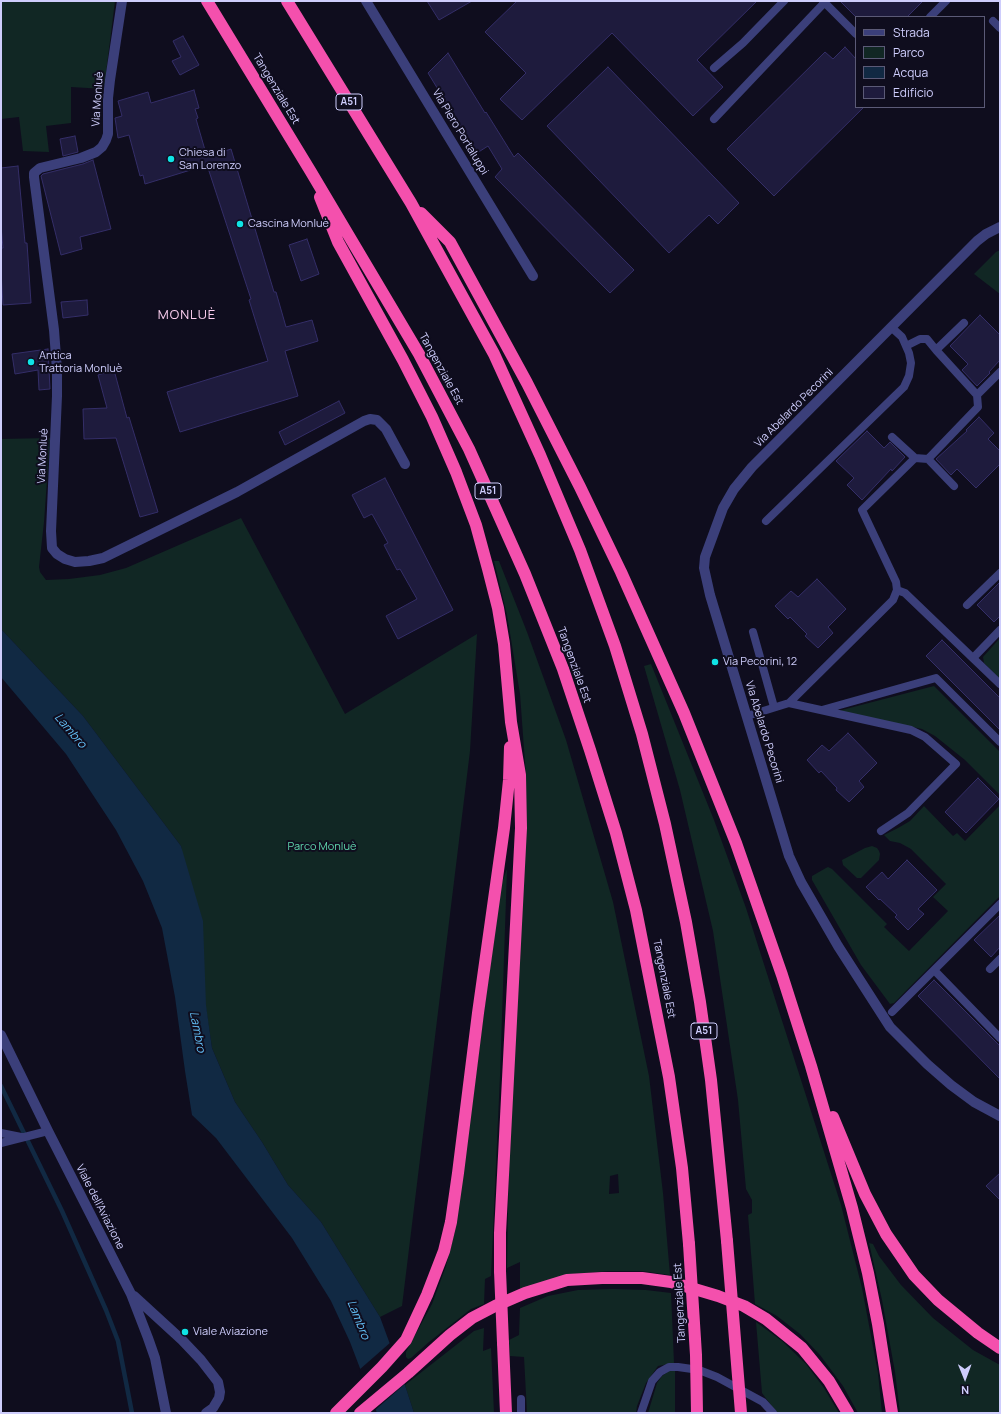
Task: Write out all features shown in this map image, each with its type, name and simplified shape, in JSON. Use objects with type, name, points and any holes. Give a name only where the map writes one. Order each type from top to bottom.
[{"type":"highway","name":"Tangenziale Est","points":[[207,1],[419,354],[469,449],[525,574],[563,669],[616,833],[636,910],[669,1077],[682,1168],[689,1244],[696,1355],[697,1413]]},
{"type":"highway","name":"A51","points":[[287,1],[411,203],[494,354],[540,455],[580,550],[615,646],[642,734],[665,824],[686,922],[700,1002],[715,1111],[728,1241],[741,1413]]},
{"type":"highway","points":[[311,172],[326,216],[338,242],[403,360],[432,418],[456,472],[476,526],[499,615],[504,644],[511,722],[520,775],[521,828],[500,1233],[500,1271],[506,1413]]},
{"type":"highway","points":[[411,203],[450,242],[527,383],[621,572],[684,713],[736,843],[811,1066],[852,1208],[868,1273],[878,1324],[892,1413]]},
{"type":"highway","points":[[336,1413],[398,1350],[409,1335],[427,1295],[444,1251],[451,1222],[458,1173],[478,1013],[504,828],[509,780],[511,722]]},
{"type":"highway","points":[[811,1066],[865,1194],[886,1234],[914,1275],[938,1300],[978,1334],[1000,1348]]},
{"type":"highway","points":[[362,1411],[408,1373],[450,1335],[472,1318],[495,1306],[525,1293],[567,1280],[642,1278],[671,1282],[718,1296],[744,1306],[766,1319],[802,1348],[829,1381],[848,1413]]},
{"type":"street","name":"Via Monluè","points":[[122,1],[108,98],[108,134],[102,148],[81,158],[40,168],[34,173],[54,330],[57,370],[57,403],[51,531],[52,548],[57,554],[65,559],[75,562],[89,562],[103,558],[237,492],[370,419],[377,420],[386,429],[404,464]]},
{"type":"street","name":"Via Piero Portaluppi","points":[[366,1],[533,276]]},
{"type":"street","name":"Via Abelardo Pecorini","points":[[1000,227],[986,234],[977,241],[752,467],[734,489],[723,508],[705,557],[704,568],[710,595],[793,865],[801,882],[890,1027],[938,1075],[963,1094],[1000,1116]]},
{"type":"street","name":"Viale dell'Aviazione","points":[[1,1034],[43,1132],[131,1294],[153,1353],[162,1388],[166,1413]]},
{"type":"street","name":"Viale dell'Aviazione","points":[[131,1294],[182,1340],[215,1377],[219,1385],[220,1395],[216,1405],[206,1413]]},
{"type":"lane","points":[[714,68],[743,43],[784,1]]},
{"type":"lane","points":[[931,16],[946,1]]},
{"type":"lane","points":[[714,119],[824,2],[855,33]]},
{"type":"lane","points":[[993,21],[1000,28]]},
{"type":"lane","points":[[936,350],[964,323]]},
{"type":"lane","points":[[766,521],[904,387],[911,363],[909,353],[902,337],[891,327]]},
{"type":"lane","points":[[906,346],[920,339],[927,340],[977,395],[978,407],[928,459]]},
{"type":"lane","points":[[977,395],[1000,372]]},
{"type":"lane","points":[[892,437],[915,458],[928,459],[954,486]]},
{"type":"lane","points":[[789,703],[893,600],[897,590],[896,582],[862,510],[915,458]]},
{"type":"lane","points":[[967,605],[1000,572]]},
{"type":"lane","points":[[897,590],[905,593],[1000,684]]},
{"type":"lane","points":[[973,658],[1000,630]]},
{"type":"lane","points":[[752,632],[774,707]]},
{"type":"lane","points":[[820,711],[936,678],[1000,742]]},
{"type":"lane","points":[[747,716],[789,703],[911,730],[925,737],[956,764],[908,813],[881,831]]},
{"type":"lane","points":[[892,1012],[1000,904]]},
{"type":"lane","points":[[990,969],[1000,959]]},
{"type":"lane","points":[[934,970],[1000,1038]]},
{"type":"lane","points":[[1,1143],[43,1132]]},
{"type":"lane","points":[[1,1133],[23,1137]]},
{"type":"lane","points":[[641,1413],[652,1382],[660,1372],[669,1367],[678,1367],[699,1370],[717,1377],[763,1402],[773,1413]]},
{"type":"lane","points":[[521,1399],[521,1413]]},
{"type":"green space","points":[[1,1],[115,1],[104,89],[71,87],[71,123],[46,126],[49,152],[23,151],[19,117],[1,119]]},
{"type":"green space","points":[[1000,250],[1000,294],[974,274],[996,252]]},
{"type":"green space","name":"Parco Monluè","points":[[50,438],[39,567],[40,572],[46,580],[100,575],[126,568],[241,518],[345,714],[477,634],[470,751],[402,1306],[380,1317],[321,1222],[288,1185],[262,1142],[235,1102],[212,1048],[181,846],[83,716],[1,629],[1,439]]},
{"type":"green space","points":[[494,561],[499,561],[527,632],[566,740],[613,902],[649,1076],[663,1193],[670,1275],[642,1271],[608,1271],[574,1274],[520,1292],[520,1262],[507,1268],[509,1156],[526,776],[520,694],[507,615]],"holes":[[[618,1174],[619,1193],[609,1194],[610,1176]]]},
{"type":"green space","points":[[1000,638],[1000,679],[984,663],[983,657]]},
{"type":"green space","points":[[651,664],[714,820],[746,908],[841,1205],[862,1288],[878,1373],[882,1413],[858,1413],[843,1386],[820,1355],[800,1334],[777,1316],[755,1304],[748,1215],[752,1213],[752,1200],[746,1189],[738,1100],[713,931],[680,790],[644,666]]},
{"type":"green space","points":[[934,686],[1000,752],[1000,795],[965,760],[935,736],[922,729],[838,711]]},
{"type":"green space","points":[[1000,805],[1000,896],[894,1003],[890,1004],[861,965],[812,880],[812,876],[828,867],[832,869],[887,924],[884,927],[909,951],[948,911],[933,897],[946,884],[911,849],[900,843],[890,841],[884,835],[910,821],[924,806],[953,836],[957,833],[965,841]]},
{"type":"green space","points":[[872,846],[877,848],[879,851],[879,860],[861,878],[857,878],[843,865],[842,860]]},
{"type":"green space","points":[[507,869],[491,1276],[485,1279],[484,1304],[471,1309],[408,1359],[406,1357],[406,1352],[432,1304],[446,1266],[455,1231],[501,885]]},
{"type":"green space","points":[[869,1243],[873,1244],[879,1256],[901,1285],[933,1318],[973,1350],[1000,1365],[1000,1413],[900,1413],[895,1372],[882,1300]]},
{"type":"green space","points":[[578,1290],[646,1290],[671,1293],[674,1363],[658,1366],[646,1383],[637,1406],[636,1413],[527,1413],[524,1357],[510,1356],[509,1340],[519,1335],[520,1308],[548,1296]]},
{"type":"green space","points":[[756,1322],[782,1341],[806,1364],[824,1388],[839,1413],[777,1413],[762,1393]]},
{"type":"green space","points":[[484,1328],[483,1351],[491,1348],[494,1413],[414,1413],[405,1385],[474,1331]]},
{"type":"green space","points":[[675,1370],[675,1413],[648,1413],[657,1383],[662,1376],[669,1371]]},
{"type":"water","name":"Lambro","points":[[1,629],[83,716],[181,846],[203,921],[206,1005],[212,1048],[235,1102],[262,1142],[288,1185],[321,1222],[380,1317],[414,1413],[377,1413],[350,1342],[331,1301],[292,1238],[216,1138],[192,1115],[175,997],[162,928],[143,881],[116,830],[66,754],[1,677]]},
{"type":"pier","points":[[391,1342],[406,1383],[374,1411],[359,1370]]},
{"type":"building","points":[[427,1],[472,1],[439,20]]},
{"type":"building","points":[[517,1],[757,1],[697,60],[723,87],[693,116],[612,33],[522,120],[500,99],[526,73],[485,32]]},
{"type":"building","points":[[840,1],[923,1],[908,16],[855,16]]},
{"type":"building","points":[[183,36],[199,65],[180,75],[172,61],[181,57],[173,41]]},
{"type":"building","points":[[845,47],[855,58],[855,108],[863,108],[774,196],[727,149],[825,52],[833,59]]},
{"type":"building","points":[[448,53],[514,157],[518,153],[634,270],[610,293],[495,177],[502,169],[488,146],[477,153],[428,73]]},
{"type":"building","points":[[608,67],[739,203],[718,224],[709,215],[669,253],[547,126]]},
{"type":"building","points":[[194,90],[199,108],[195,109],[198,118],[196,119],[207,157],[231,149],[286,327],[312,320],[318,341],[285,351],[298,396],[180,432],[167,392],[268,361],[249,300],[251,299],[207,165],[145,184],[143,175],[140,176],[129,135],[118,138],[115,118],[122,116],[118,101],[148,92],[151,103]]},
{"type":"building","points":[[75,136],[78,152],[63,156],[60,139]]},
{"type":"building","points":[[93,160],[111,229],[80,237],[82,249],[61,255],[41,176],[43,174]]},
{"type":"building","points":[[18,166],[25,243],[27,243],[31,303],[3,305],[1,272],[1,248],[3,248],[1,226],[1,168]]},
{"type":"building","points":[[307,239],[319,274],[301,281],[289,245]]},
{"type":"building","points":[[87,300],[88,315],[63,318],[61,302]]},
{"type":"building","points":[[980,315],[1000,335],[1000,360],[977,386],[962,370],[968,364],[950,346]]},
{"type":"building","name":"Antica Trattoria Monluè","points":[[48,349],[50,389],[39,390],[38,370],[15,374],[12,354]]},
{"type":"building","points":[[114,370],[127,418],[129,417],[158,512],[140,517],[116,438],[84,439],[83,409],[107,408],[98,375]]},
{"type":"building","points":[[339,401],[345,413],[285,445],[279,432]]},
{"type":"building","points":[[979,417],[994,433],[988,439],[1000,451],[1000,464],[976,488],[957,469],[951,475],[936,459],[967,431],[966,430]]},
{"type":"building","points":[[867,431],[884,448],[890,442],[905,457],[892,471],[891,469],[862,500],[847,485],[854,478],[836,461]]},
{"type":"building","points":[[385,478],[453,610],[398,639],[386,616],[417,599],[400,569],[397,570],[384,545],[388,543],[372,514],[364,518],[352,495]]},
{"type":"building","points":[[817,579],[846,609],[828,627],[833,633],[818,648],[805,636],[807,634],[790,617],[788,619],[775,606],[791,591],[798,597]]},
{"type":"building","points":[[1000,582],[1000,616],[994,622],[977,605]]},
{"type":"building","points":[[942,640],[1000,698],[1000,730],[926,656]]},
{"type":"building","points":[[848,733],[877,763],[859,781],[864,787],[849,802],[836,790],[837,788],[821,771],[819,773],[807,760],[822,745],[829,751]]},
{"type":"building","points":[[978,778],[999,799],[966,833],[945,812]]},
{"type":"building","points":[[907,860],[937,890],[918,909],[924,914],[908,930],[895,917],[897,915],[866,887],[882,872],[888,879]]},
{"type":"building","points":[[1000,915],[1000,947],[991,957],[974,940]]},
{"type":"building","points":[[934,980],[1000,1046],[1000,1079],[918,996]]},
{"type":"building","points":[[1000,1173],[1000,1200],[986,1186]]},
{"type":"waterway","points":[[1,1086],[62,1211],[106,1310],[118,1341],[132,1413]]},
{"type":"place","name":"Chiesa di San Lorenzo","points":[[171,159]]},
{"type":"place","name":"Cascina Monluè","points":[[240,224]]},
{"type":"place","name":"Antica Trattoria Monluè","points":[[31,362]]},
{"type":"place","name":"Via Pecorini, 12","points":[[715,662]]},
{"type":"place","name":"Viale Aviazione","points":[[185,1332]]},
{"type":"district","name":"MONLUÈ","points":[[187,315]]}]
